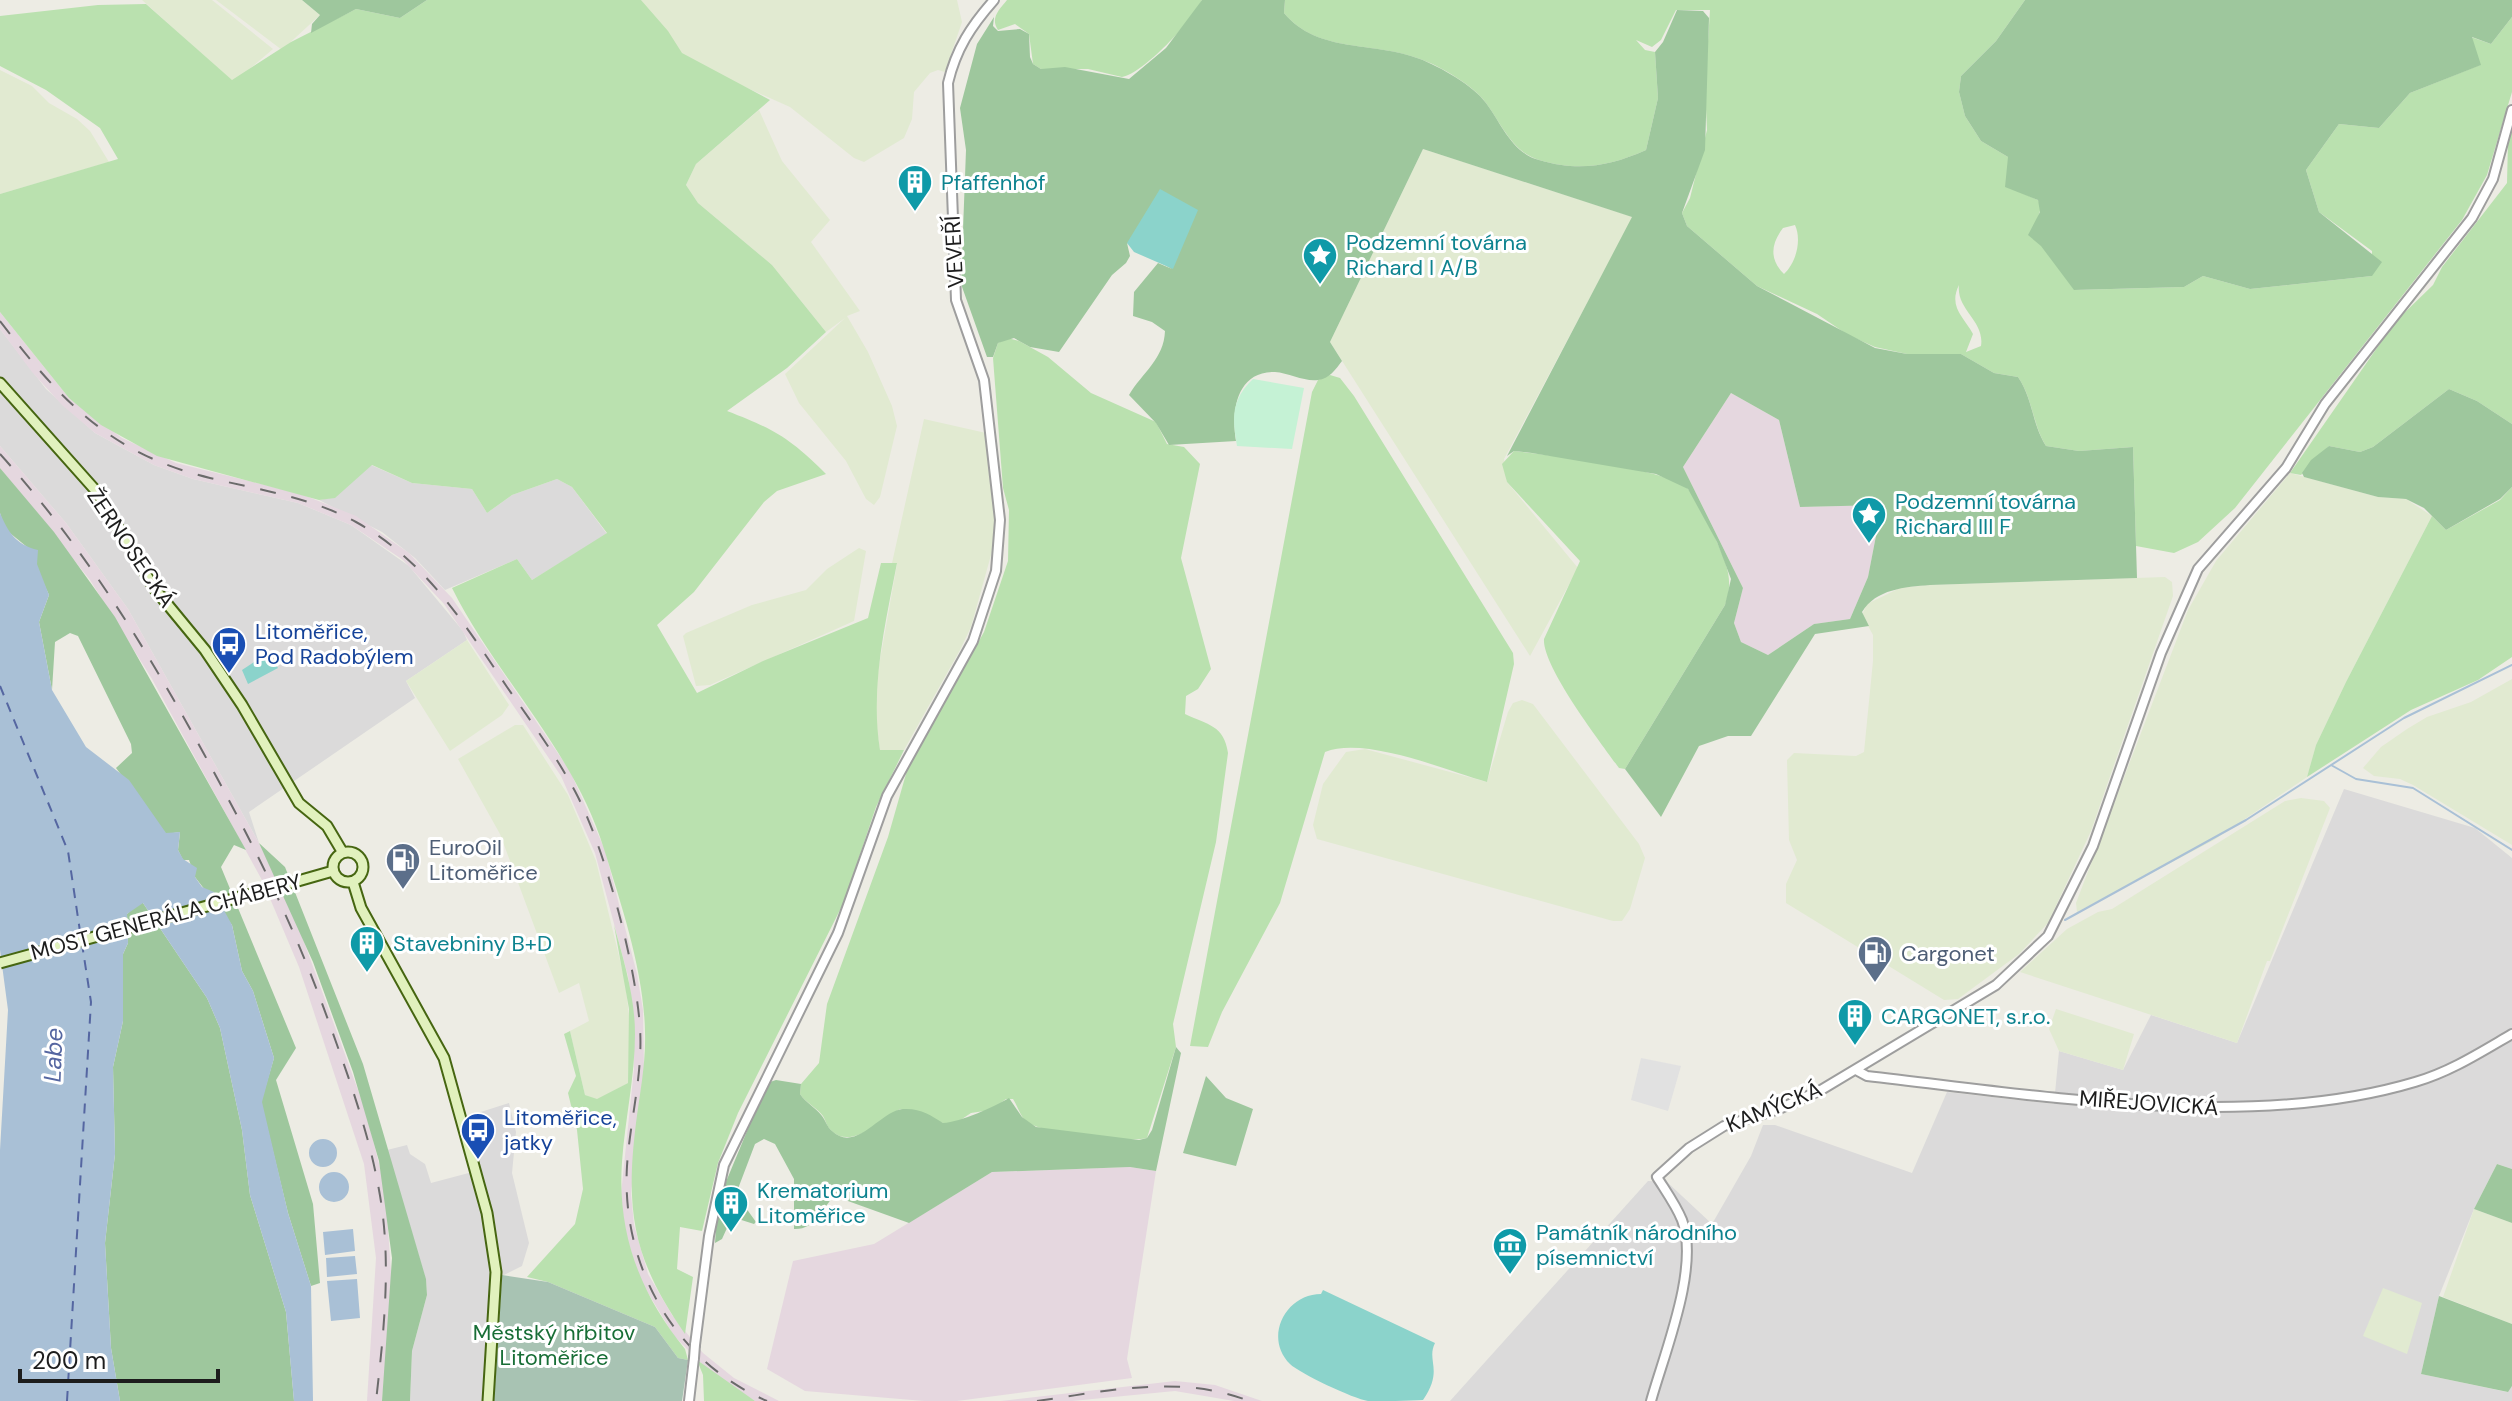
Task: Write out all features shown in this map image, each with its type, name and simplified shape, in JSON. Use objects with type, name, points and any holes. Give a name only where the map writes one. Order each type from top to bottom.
[{"type":"main road","name":"ŽERNOSECKÁ","points":[[0,383],[110,511],[154,588],[205,650],[242,705],[299,803],[327,826],[343,853],[354,853],[363,865],[361,875],[353,882],[361,908],[444,1058],[487,1213],[496,1272],[488,1401]]},
{"type":"main road","points":[[343,853],[334,860],[333,871],[338,880],[353,882]]},
{"type":"main road","name":"MOST GENERÁLA CHÁBERY","points":[[0,963],[333,871]]},
{"type":"street","name":"VEVEŘÍ","points":[[689,1401],[709,1236],[724,1165],[838,933],[887,796],[973,641],[986,605],[1000,547],[999,507],[984,380],[956,300],[948,83],[970,28],[994,0]]},
{"type":"street","name":"KAMÝCKÁ","points":[[1651,1401],[1684,1281],[1687,1258],[1682,1220],[1657,1177],[1689,1148],[1724,1126],[1779,1109],[1856,1070],[1996,985],[2048,936],[2093,846],[2161,653],[2198,569],[2286,468],[2325,404],[2472,218],[2493,179],[2512,110]]},
{"type":"street","name":"MIŘEJOVICKÁ","points":[[1856,1070],[1867,1076],[2046,1096],[2227,1108],[2304,1104],[2367,1094],[2441,1072],[2512,1034]]},
{"type":"shaded area","points":[[1160,189],[1198,210],[1173,269],[1134,252],[1127,243]]},
{"type":"shaded area","points":[[0,312],[69,398],[122,438],[176,463],[301,494],[356,516],[409,553],[452,598],[570,771],[605,850],[637,974],[643,1010],[644,1070],[631,1194],[634,1225],[648,1274],[672,1315],[703,1353],[734,1378],[779,1401],[755,1401],[714,1376],[674,1336],[639,1278],[624,1227],[621,1194],[634,1069],[633,1011],[628,976],[595,853],[561,776],[444,604],[403,560],[351,525],[298,503],[193,479],[154,465],[95,433],[62,405],[32,372],[0,329]]},
{"type":"shaded area","points":[[0,329],[46,389],[95,433],[154,465],[193,479],[298,503],[351,525],[409,566],[463,631],[467,640],[406,681],[415,698],[249,812],[259,843],[128,609],[66,523],[0,446]]},
{"type":"shaded area","points":[[1731,393],[1779,420],[1800,507],[1882,505],[1868,577],[1850,619],[1814,624],[1768,655],[1741,642],[1734,623],[1743,588],[1683,467]]},
{"type":"shaded area","points":[[0,446],[66,523],[128,609],[259,843],[292,909],[366,1112],[385,1188],[392,1285],[382,1401],[367,1401],[376,1258],[364,1164],[299,967],[263,882],[152,679],[90,580],[0,468]]},
{"type":"shaded area","points":[[371,465],[412,483],[472,489],[487,513],[512,495],[557,479],[572,487],[607,534],[532,580],[517,559],[445,590],[415,558],[382,532],[319,500],[335,497]]},
{"type":"shaded area","points":[[268,653],[278,668],[248,684],[242,670]]},
{"type":"shaded area","points":[[2344,789],[2475,828],[2512,858],[2512,1169],[2497,1164],[2474,1209],[2439,1296],[2421,1374],[2507,1392],[2512,1386],[2512,1401],[1450,1401],[1648,1181],[1667,1182],[1712,1224],[1751,1156],[1763,1125],[1775,1125],[1912,1173],[1947,1092],[2054,1104],[2059,1051],[2123,1070],[2151,1015],[2237,1043]]},
{"type":"shaded area","points":[[1641,1058],[1681,1066],[1668,1111],[1631,1100]]},
{"type":"shaded area","points":[[509,1103],[516,1132],[512,1173],[529,1243],[522,1266],[502,1276],[494,1401],[410,1401],[412,1351],[427,1295],[426,1280],[387,1150],[407,1145],[410,1154],[425,1164],[431,1183],[480,1170],[465,1117]]},
{"type":"shaded area","points":[[1130,1167],[1156,1171],[1127,1359],[1132,1378],[957,1401],[924,1401],[805,1391],[767,1369],[793,1261],[874,1244],[992,1172]]},
{"type":"shaded area","points":[[1323,1290],[1435,1343],[1432,1355],[1434,1374],[1423,1400],[1368,1401],[1340,1391],[1290,1364],[1279,1342],[1282,1319],[1298,1301],[1321,1294]]},
{"type":"shaded area","points":[[1175,1381],[1215,1385],[1262,1401],[1234,1401],[1175,1391],[1072,1401],[1001,1401]]},
{"type":"green space","points":[[142,0],[212,0],[273,49],[238,79],[231,80]]},
{"type":"green space","points":[[216,0],[302,0],[320,15],[282,50]]},
{"type":"green space","points":[[302,0],[427,0],[400,18],[356,9],[311,33],[312,24],[320,15]]},
{"type":"green space","points":[[427,0],[641,0],[682,53],[770,100],[696,164],[686,185],[698,203],[772,265],[826,332],[787,368],[727,411],[781,436],[826,474],[777,491],[764,502],[694,592],[657,625],[697,693],[763,661],[868,618],[881,563],[897,563],[880,656],[877,727],[880,750],[904,750],[876,807],[844,902],[738,1113],[718,1163],[702,1231],[680,1227],[677,1269],[693,1277],[685,1334],[654,1282],[644,1258],[633,1209],[633,1155],[645,1055],[644,1009],[631,940],[611,871],[591,813],[574,780],[470,621],[452,588],[517,559],[532,580],[607,533],[572,487],[557,479],[512,495],[487,513],[472,489],[412,483],[372,465],[335,498],[319,500],[157,456],[101,425],[69,398],[0,312],[0,194],[118,159],[100,128],[46,90],[0,66],[0,16],[98,5],[146,4],[232,80],[291,42],[356,9],[400,18]]},
{"type":"green space","points":[[641,0],[957,0],[962,22],[945,72],[938,70],[930,73],[914,92],[912,119],[904,138],[864,162],[854,158],[790,107],[705,69],[676,50]]},
{"type":"green space","points":[[1007,0],[1202,0],[1166,45],[1142,66],[1122,77],[1088,69],[1041,69],[1033,64],[1029,34],[1015,24],[998,30],[996,26],[996,14]]},
{"type":"green space","points":[[1202,0],[1285,0],[1284,13],[1313,35],[1420,59],[1456,77],[1480,96],[1514,144],[1530,156],[1554,164],[1594,166],[1646,150],[1658,98],[1655,52],[1663,42],[1677,10],[1703,11],[1709,18],[1705,150],[1682,213],[1687,226],[1757,286],[1875,348],[1907,354],[1961,354],[1994,373],[2018,377],[2046,446],[2079,451],[2133,447],[2137,578],[1930,585],[1901,588],[1875,598],[1862,612],[1869,626],[1815,634],[1751,736],[1728,736],[1699,746],[1661,817],[1625,769],[1725,605],[1731,579],[1717,542],[1688,489],[1656,474],[1532,453],[1514,451],[1507,456],[1632,217],[1423,149],[1330,342],[1342,361],[1329,376],[1318,380],[1275,372],[1252,378],[1244,386],[1236,406],[1236,441],[1169,445],[1156,423],[1129,395],[1157,358],[1165,331],[1152,322],[1133,316],[1134,292],[1158,263],[1172,269],[1127,243],[1130,256],[1126,263],[1112,275],[1059,352],[1030,347],[1014,338],[998,343],[993,357],[987,357],[961,284],[966,150],[960,108],[977,44],[994,17],[993,26],[998,31],[1020,29],[1029,34],[1030,57],[1033,64],[1041,69],[1065,67],[1129,79],[1166,48]],"holes":[[[1731,393],[1779,420],[1800,507],[1882,505],[1868,577],[1850,619],[1814,624],[1768,655],[1741,642],[1734,623],[1743,588],[1683,467]]]},
{"type":"green space","points":[[1285,0],[2025,0],[1996,41],[1961,76],[1959,92],[1965,116],[1981,141],[2008,157],[2022,193],[2038,200],[2041,208],[2037,220],[2075,290],[2184,287],[2203,276],[2250,289],[2372,276],[2372,251],[2319,212],[2306,170],[2339,124],[2379,128],[2410,93],[2480,65],[2471,37],[2491,44],[2512,17],[2512,92],[2487,175],[2462,220],[2235,508],[2198,542],[2174,553],[2136,546],[2133,447],[2079,451],[2046,446],[2018,377],[1994,373],[1961,354],[1907,354],[1875,347],[1848,335],[1817,314],[1757,286],[1687,226],[1682,213],[1690,198],[1707,130],[1705,88],[1710,10],[1676,10],[1661,40],[1652,47],[1636,40],[1645,50],[1655,52],[1658,98],[1646,150],[1594,166],[1554,164],[1521,151],[1480,96],[1437,66],[1402,54],[1330,41],[1298,26],[1284,13]],"holes":[[[1795,225],[1797,251],[1784,274],[1776,263],[1774,246],[1783,228]],[[1959,285],[1962,302],[1981,337],[1981,346],[1966,352],[1973,334],[1956,306]]]},
{"type":"green space","points":[[2025,0],[2512,0],[2512,17],[2491,44],[2472,37],[2481,65],[2410,93],[2379,128],[2339,124],[2306,170],[2319,212],[2382,262],[2372,276],[2250,289],[2203,276],[2184,287],[2074,290],[2041,246],[2028,235],[2040,212],[2038,200],[2005,187],[2008,157],[1981,141],[1965,116],[1959,92],[1961,76],[1996,41]]},
{"type":"green space","points":[[0,70],[32,86],[49,103],[77,119],[90,131],[109,162],[0,194]]},
{"type":"green space","points":[[759,110],[782,161],[830,220],[811,242],[860,311],[847,316],[868,352],[892,406],[897,426],[880,497],[874,505],[866,499],[846,461],[799,403],[785,374],[845,318],[826,332],[772,265],[698,203],[686,185],[696,164]]},
{"type":"green space","points":[[2512,125],[2512,424],[2477,401],[2449,389],[2373,447],[2360,452],[2329,446],[2301,475],[2290,473],[2395,322],[2433,285],[2442,267],[2507,183],[2508,142]]},
{"type":"green space","points":[[1423,149],[1633,217],[1504,459],[1507,482],[1578,568],[1530,656],[1330,342]]},
{"type":"green space","points":[[1008,338],[1048,357],[1091,393],[1156,422],[1167,444],[1184,447],[1200,464],[1181,558],[1211,669],[1198,689],[1186,696],[1185,714],[1219,731],[1228,753],[1216,842],[1173,1024],[1176,1047],[1147,1138],[1103,1139],[1034,1126],[1025,1120],[1013,1099],[1006,1099],[991,1110],[971,1113],[956,1123],[943,1123],[900,1109],[868,1131],[849,1137],[841,1136],[831,1130],[823,1116],[800,1094],[801,1084],[819,1063],[827,1004],[888,837],[908,767],[984,632],[1008,561],[1009,510],[1003,488],[993,358],[998,343]]},
{"type":"green space","points":[[1330,375],[1340,378],[1354,396],[1513,653],[1514,664],[1487,782],[1383,751],[1342,748],[1325,752],[1280,903],[1222,1012],[1208,1047],[1190,1046],[1312,392],[1318,380]]},
{"type":"green space","points":[[1253,379],[1304,388],[1292,449],[1237,446],[1235,410],[1241,394]]},
{"type":"green space","points":[[2449,389],[2477,401],[2512,424],[2512,487],[2500,499],[2446,530],[2424,508],[2406,499],[2378,497],[2304,477],[2302,473],[2311,460],[2329,446],[2360,452],[2373,447]]},
{"type":"green space","points":[[924,419],[986,433],[996,537],[971,627],[960,650],[904,750],[880,750],[875,720],[878,671],[897,564],[892,563]]},
{"type":"green space","points":[[1514,451],[1605,464],[1675,481],[1687,488],[1696,500],[1724,558],[1729,581],[1725,605],[1625,769],[1619,768],[1574,704],[1546,651],[1544,639],[1580,561],[1507,482],[1502,464]]},
{"type":"green space","points":[[0,468],[54,532],[115,617],[246,850],[234,845],[221,867],[296,1048],[276,1080],[313,1204],[320,1283],[311,1286],[288,1213],[261,1102],[274,1058],[253,991],[242,971],[232,925],[195,877],[189,860],[183,860],[178,850],[180,832],[166,834],[116,768],[132,753],[131,744],[78,636],[70,633],[55,642],[52,690],[39,622],[49,595],[27,547],[5,529],[0,513]]},
{"type":"green space","points":[[2290,473],[2378,497],[2406,499],[2432,516],[2346,682],[2316,745],[2307,777],[2214,840],[2077,912],[2076,903],[2188,610],[2216,561]]},
{"type":"green space","points":[[2512,487],[2512,657],[2478,680],[2411,710],[2307,777],[2316,745],[2346,682],[2432,516],[2446,530],[2500,500]]},
{"type":"green space","points":[[859,548],[866,551],[854,621],[710,685],[696,686],[683,636],[686,633],[752,605],[806,590],[827,569]]},
{"type":"green space","points":[[2165,577],[2172,582],[2173,596],[2091,831],[2048,923],[2019,954],[1958,999],[1944,1000],[1786,903],[1786,884],[1797,860],[1789,840],[1787,760],[1794,753],[1856,756],[1864,752],[1873,661],[1873,635],[1862,615],[1867,604],[1900,588],[1930,585]]},
{"type":"green space","points":[[467,640],[509,705],[502,715],[450,751],[406,681]]},
{"type":"green space","points":[[2512,679],[2512,845],[2413,785],[2400,779],[2374,776],[2363,768],[2381,747],[2427,717],[2471,702]]},
{"type":"green space","points":[[1522,700],[1533,704],[1639,844],[1645,858],[1630,909],[1622,921],[1317,839],[1313,825],[1323,784],[1346,752],[1365,749],[1487,782],[1508,712],[1513,703]]},
{"type":"green space","points":[[515,725],[523,725],[568,795],[596,861],[625,981],[630,1024],[628,1083],[597,1100],[585,1095],[570,1031],[589,1021],[579,983],[559,993],[500,834],[458,759]]},
{"type":"green space","points":[[2301,798],[2324,801],[2330,808],[2237,1043],[2020,972],[2067,929],[2098,912],[2112,909],[2285,801]]},
{"type":"green space","points":[[259,843],[285,867],[363,1064],[426,1279],[427,1295],[412,1351],[410,1401],[382,1401],[392,1258],[379,1161],[353,1072],[313,962]]},
{"type":"green space","points":[[143,903],[207,998],[220,1028],[242,1130],[250,1195],[286,1312],[294,1401],[120,1401],[111,1348],[105,1243],[115,1154],[113,1067],[123,1021],[123,954],[128,943],[127,914]]},
{"type":"green space","points":[[614,925],[635,1020],[622,1162],[623,1213],[644,1284],[655,1307],[685,1349],[688,1360],[678,1358],[655,1327],[548,1282],[527,1277],[575,1224],[583,1189],[577,1130],[568,1093],[576,1076],[564,1034],[570,1031],[585,1095],[597,1099],[628,1083],[629,1009]]},
{"type":"green space","points":[[2056,1009],[2134,1034],[2123,1070],[2059,1051],[2049,1029]]},
{"type":"green space","points":[[1176,1047],[1181,1053],[1156,1171],[1130,1167],[992,1172],[909,1223],[834,1196],[813,1222],[794,1229],[794,1179],[775,1144],[764,1139],[755,1144],[736,1194],[756,1222],[732,1217],[722,1239],[715,1243],[718,1201],[767,1083],[776,1080],[801,1084],[802,1097],[841,1137],[859,1134],[903,1109],[920,1111],[943,1123],[968,1117],[1009,1098],[1022,1117],[1036,1127],[1139,1140],[1147,1138],[1152,1130]]},
{"type":"green space","points":[[1206,1076],[1226,1098],[1253,1109],[1236,1166],[1183,1153]]},
{"type":"green space","points":[[2497,1164],[2512,1169],[2512,1223],[2474,1209]]},
{"type":"green space","points":[[2474,1209],[2512,1223],[2512,1324],[2443,1297]]},
{"type":"green space","name":"Městský hřbitov Litoměřice","points":[[502,1275],[548,1282],[655,1327],[678,1358],[688,1360],[682,1401],[494,1401]]},
{"type":"green space","points":[[2383,1288],[2422,1303],[2407,1354],[2363,1336]]},
{"type":"green space","points":[[2439,1296],[2512,1324],[2512,1386],[2508,1392],[2421,1374]]},
{"type":"green space","points":[[697,1360],[755,1401],[704,1401],[703,1375]]},
{"type":"water","name":"Labe","points":[[0,513],[14,537],[38,550],[37,564],[49,595],[39,622],[52,690],[86,747],[129,780],[166,833],[180,832],[178,850],[183,859],[197,868],[195,877],[202,887],[214,892],[232,925],[242,971],[253,991],[274,1058],[262,1102],[288,1213],[311,1286],[313,1401],[294,1401],[286,1312],[250,1195],[242,1130],[220,1028],[207,998],[143,903],[127,914],[128,943],[123,954],[123,1021],[113,1067],[115,1154],[105,1243],[111,1348],[120,1401],[0,1401],[0,1150],[8,1010],[0,950]]},
{"type":"water","points":[[323,1139],[333,1143],[337,1153],[333,1163],[323,1167],[313,1163],[309,1153],[313,1143]]},
{"type":"water","points":[[334,1172],[345,1176],[349,1187],[345,1198],[334,1202],[323,1198],[319,1187],[323,1176]]},
{"type":"water","points":[[353,1229],[355,1251],[325,1255],[323,1232]]},
{"type":"water","points":[[355,1256],[357,1274],[327,1277],[326,1258]]},
{"type":"water","points":[[357,1279],[360,1318],[331,1321],[327,1281]]},
{"type":"waterway","points":[[2065,920],[2246,820],[2404,718],[2512,665]]},
{"type":"waterway","points":[[2331,765],[2356,779],[2413,788],[2512,850]]},
{"type":"ferry route","points":[[0,686],[68,851],[81,938]]},
{"type":"ferry route","points":[[67,1401],[91,1002],[82,944]]},
{"type":"railway","points":[[0,321],[66,399],[115,439],[175,468],[303,500],[339,513],[381,537],[403,555],[459,617],[578,797],[609,878],[633,973],[640,1028],[640,1063],[627,1166],[627,1203],[633,1239],[644,1273],[660,1306],[680,1335],[705,1361],[734,1383],[767,1401]]},
{"type":"railway","points":[[0,454],[59,524],[159,674],[257,855],[317,991],[364,1128],[383,1216],[386,1269],[376,1401]]},
{"type":"railway","points":[[1037,1401],[1117,1389],[1170,1386],[1197,1388],[1249,1401]]},
{"type":"place","name":"Pfaffenhof","points":[[915,213]]},
{"type":"place","name":"Podzemní továrna Richard I A/B","points":[[1320,286]]},
{"type":"place","name":"Podzemní továrna Richard III F","points":[[1869,545]]},
{"type":"place","name":"Litoměřice, Pod Radobýlem","points":[[229,675]]},
{"type":"place","name":"EuroOil Litoměřice","points":[[403,891]]},
{"type":"place","name":"Stavebniny B+D","points":[[367,974]]},
{"type":"place","name":"Cargonet","points":[[1875,984]]},
{"type":"place","name":"CARGONET, s.r.o.","points":[[1855,1047]]},
{"type":"place","name":"Litoměřice, jatky","points":[[478,1161]]},
{"type":"place","name":"Krematorium Litoměřice","points":[[731,1234]]},
{"type":"place","name":"Památník národního písemnictví","points":[[1510,1276]]}]
